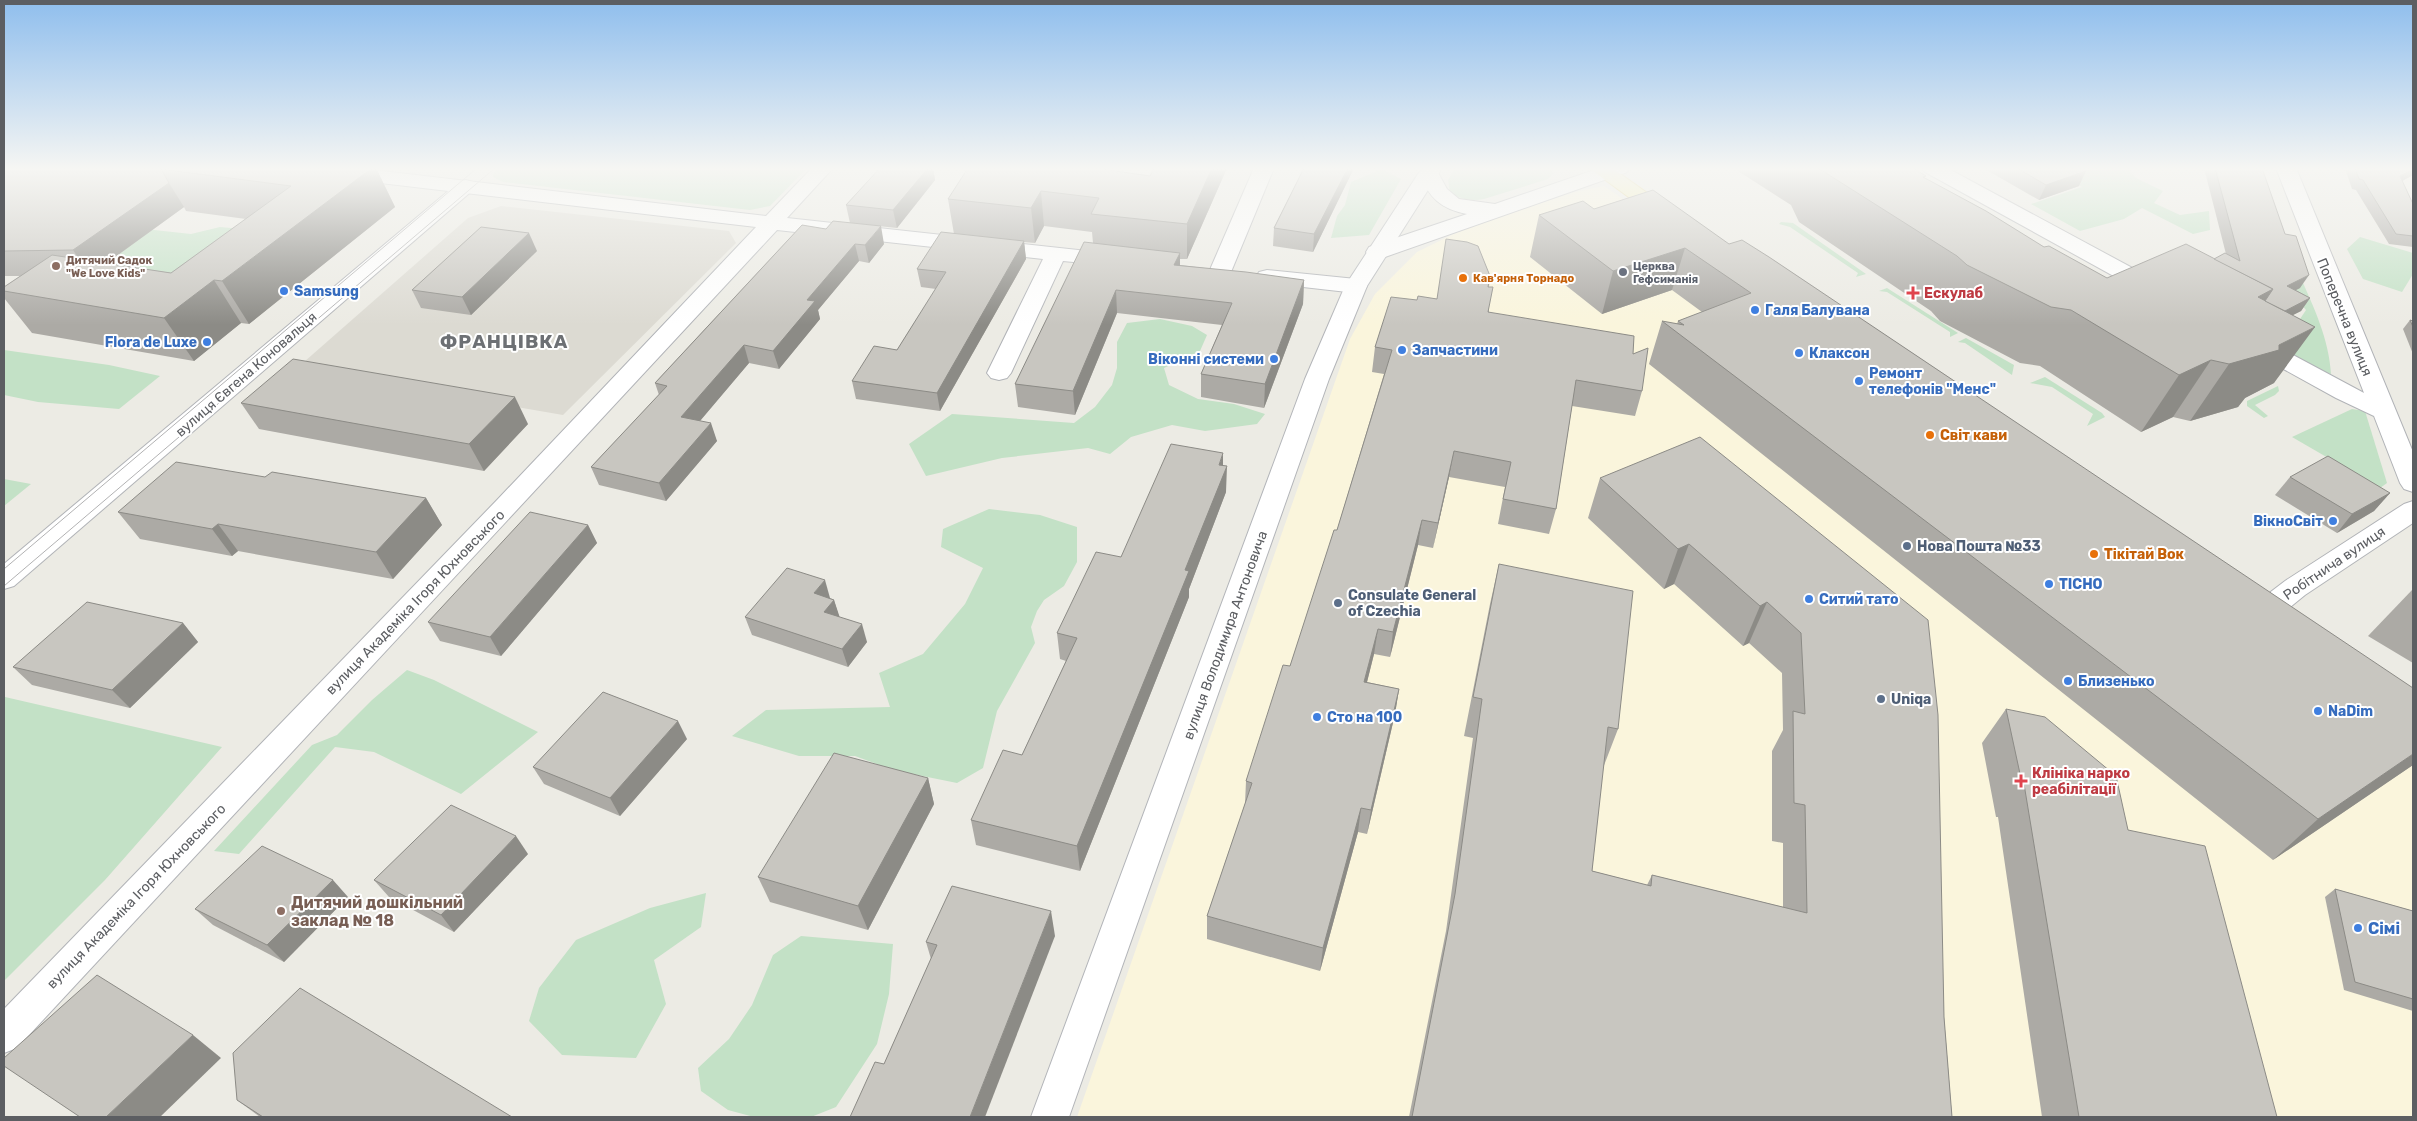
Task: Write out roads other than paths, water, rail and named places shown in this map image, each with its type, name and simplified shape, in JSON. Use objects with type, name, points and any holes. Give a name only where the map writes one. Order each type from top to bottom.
[{"type":"main road","points":[[1674,220],[1684,228]]},
{"type":"street","name":"вулиця Євгена Коновальця","points":[[4,579],[426,220]]},
{"type":"street","points":[[758,220],[1134,262]]},
{"type":"street","points":[[1246,220],[1227,273],[1356,286]]},
{"type":"street","name":"вулиця Володимира Антоновича","points":[[1050,1117],[1314,388],[1356,286],[1398,220]]},
{"type":"street","points":[[1377,252],[1467,220]]},
{"type":"street","points":[[2028,220],[2178,302]]},
{"type":"street","name":"Поперечна вулиця","points":[[2307,220],[2382,410]]},
{"type":"street","name":"вулиця Академіка Ігоря Юхновського","points":[[4,1035],[506,506],[772,222]]},
{"type":"street","points":[[999,372],[1056,253]]},
{"type":"street","points":[[2240,336],[2345,393],[2382,410],[2413,483]]},
{"type":"street","name":"Робітнича вулиця","points":[[2259,620],[2295,588],[2413,510]]},
{"type":"tram line","points":[[4,569],[415,220]]},
{"type":"tram line","points":[[4,586],[434,220]]},
{"type":"place","name":"Дитячий Садок \"We Love Kids\"","points":[[56,266]]},
{"type":"place","name":"Церква Гефсиманія","points":[[1623,272]]},
{"type":"place","name":"Кав'ярня Торнадо","points":[[1463,278]]},
{"type":"place","name":"Samsung","points":[[284,291]]},
{"type":"place","name":"Ескулаб","points":[[1913,293]]},
{"type":"place","name":"Галя Балувана","points":[[1755,310]]},
{"type":"place","name":"Flora de Luxe","points":[[207,342]]},
{"type":"place","name":"Запчастини","points":[[1402,350]]},
{"type":"place","name":"Клаксон","points":[[1799,353]]},
{"type":"place","name":"Віконні системи","points":[[1274,359]]},
{"type":"place","name":"Ремонт телефонів \"Менс\"","points":[[1859,381]]},
{"type":"place","name":"Світ кави","points":[[1930,435]]},
{"type":"place","name":"ВікноСвіт","points":[[2333,521]]},
{"type":"place","name":"Нова Пошта №33","points":[[1907,546]]},
{"type":"place","name":"Тікітай Вок","points":[[2094,554]]},
{"type":"place","name":"ТІСНО","points":[[2049,584]]},
{"type":"place","name":"Ситий тато","points":[[1809,599]]},
{"type":"place","name":"Consulate General of Czechia","points":[[1338,603]]},
{"type":"place","name":"Близенько","points":[[2068,681]]},
{"type":"place","name":"Uniqa","points":[[1881,699]]},
{"type":"place","name":"NaDim","points":[[2318,711]]},
{"type":"place","name":"Сто на 100","points":[[1317,717]]},
{"type":"place","name":"Клініка нарко реабілітації","points":[[2021,781]]},
{"type":"place","name":"Дитячий дошкільний заклад № 18","points":[[281,911]]},
{"type":"place","name":"Сімі","points":[[2358,928]]},
{"type":"district","name":"ФРАНЦІВКА","points":[[504,341]]}]
